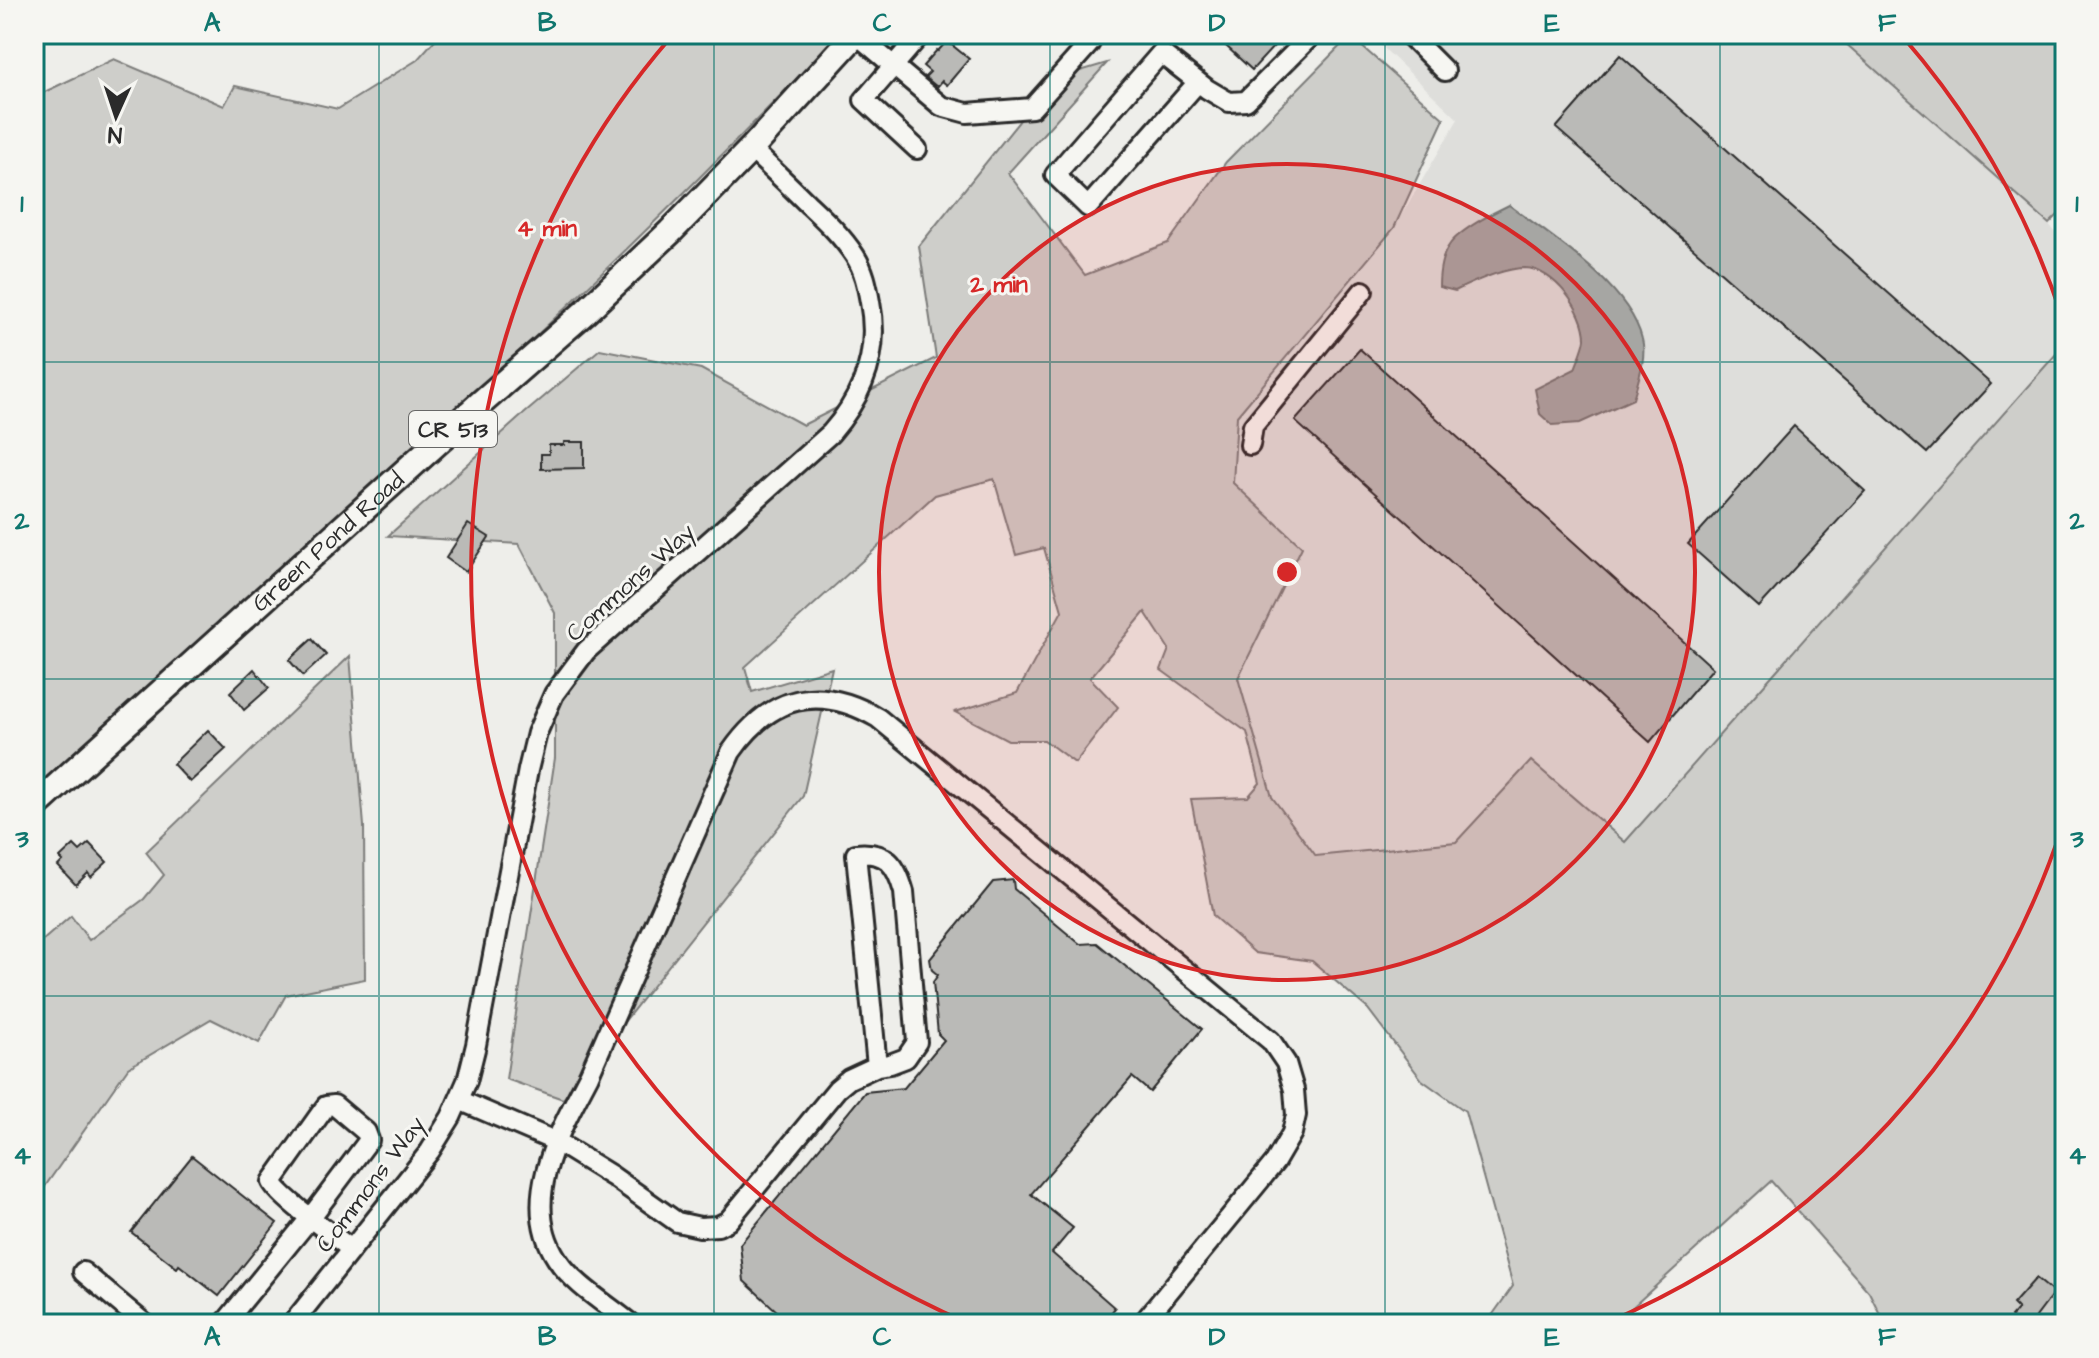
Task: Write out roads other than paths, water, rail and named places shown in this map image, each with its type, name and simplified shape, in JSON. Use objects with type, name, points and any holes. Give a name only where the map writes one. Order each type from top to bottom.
[{"type":"main road","name":"Green Pond Road","points":[[34,807],[584,313],[670,232],[751,149],[856,34]]},
{"type":"street","points":[[856,34],[941,106],[967,113],[1032,108],[1090,43],[1082,34]]},
{"type":"street","points":[[917,149],[864,100],[921,34]]},
{"type":"street","points":[[1198,82],[1088,207],[1055,175],[1161,53],[1229,102],[1246,101],[1313,34]]},
{"type":"street","points":[[1408,34],[1445,71]]},
{"type":"street","name":"Commons Way","points":[[292,1324],[430,1151],[451,1117],[467,1081],[528,770],[537,733],[554,694],[586,651],[831,433],[846,416],[866,378],[873,354],[873,318],[866,279],[855,256],[837,232],[751,149]]},
{"type":"street","points":[[1250,445],[1253,426],[1363,291]]},
{"type":"street","points":[[631,1324],[575,1279],[557,1260],[545,1233],[541,1195],[547,1170],[731,752],[753,725],[769,712],[785,704],[825,698],[860,707],[878,718],[1271,1041],[1286,1063],[1294,1090],[1296,1115],[1292,1133],[1275,1162],[1142,1324]]},
{"type":"street","points":[[459,1100],[557,1142],[677,1222],[700,1227],[718,1226],[728,1221],[837,1089],[849,1079],[877,1066],[906,1058],[917,1042],[904,892],[899,876],[889,861],[875,854],[856,854],[877,1066]]},
{"type":"street","points":[[224,1324],[311,1217],[369,1140],[366,1132],[334,1105],[326,1106],[272,1182],[276,1189],[311,1217],[351,1249]]},
{"type":"street","points":[[83,1272],[145,1324]]}]
